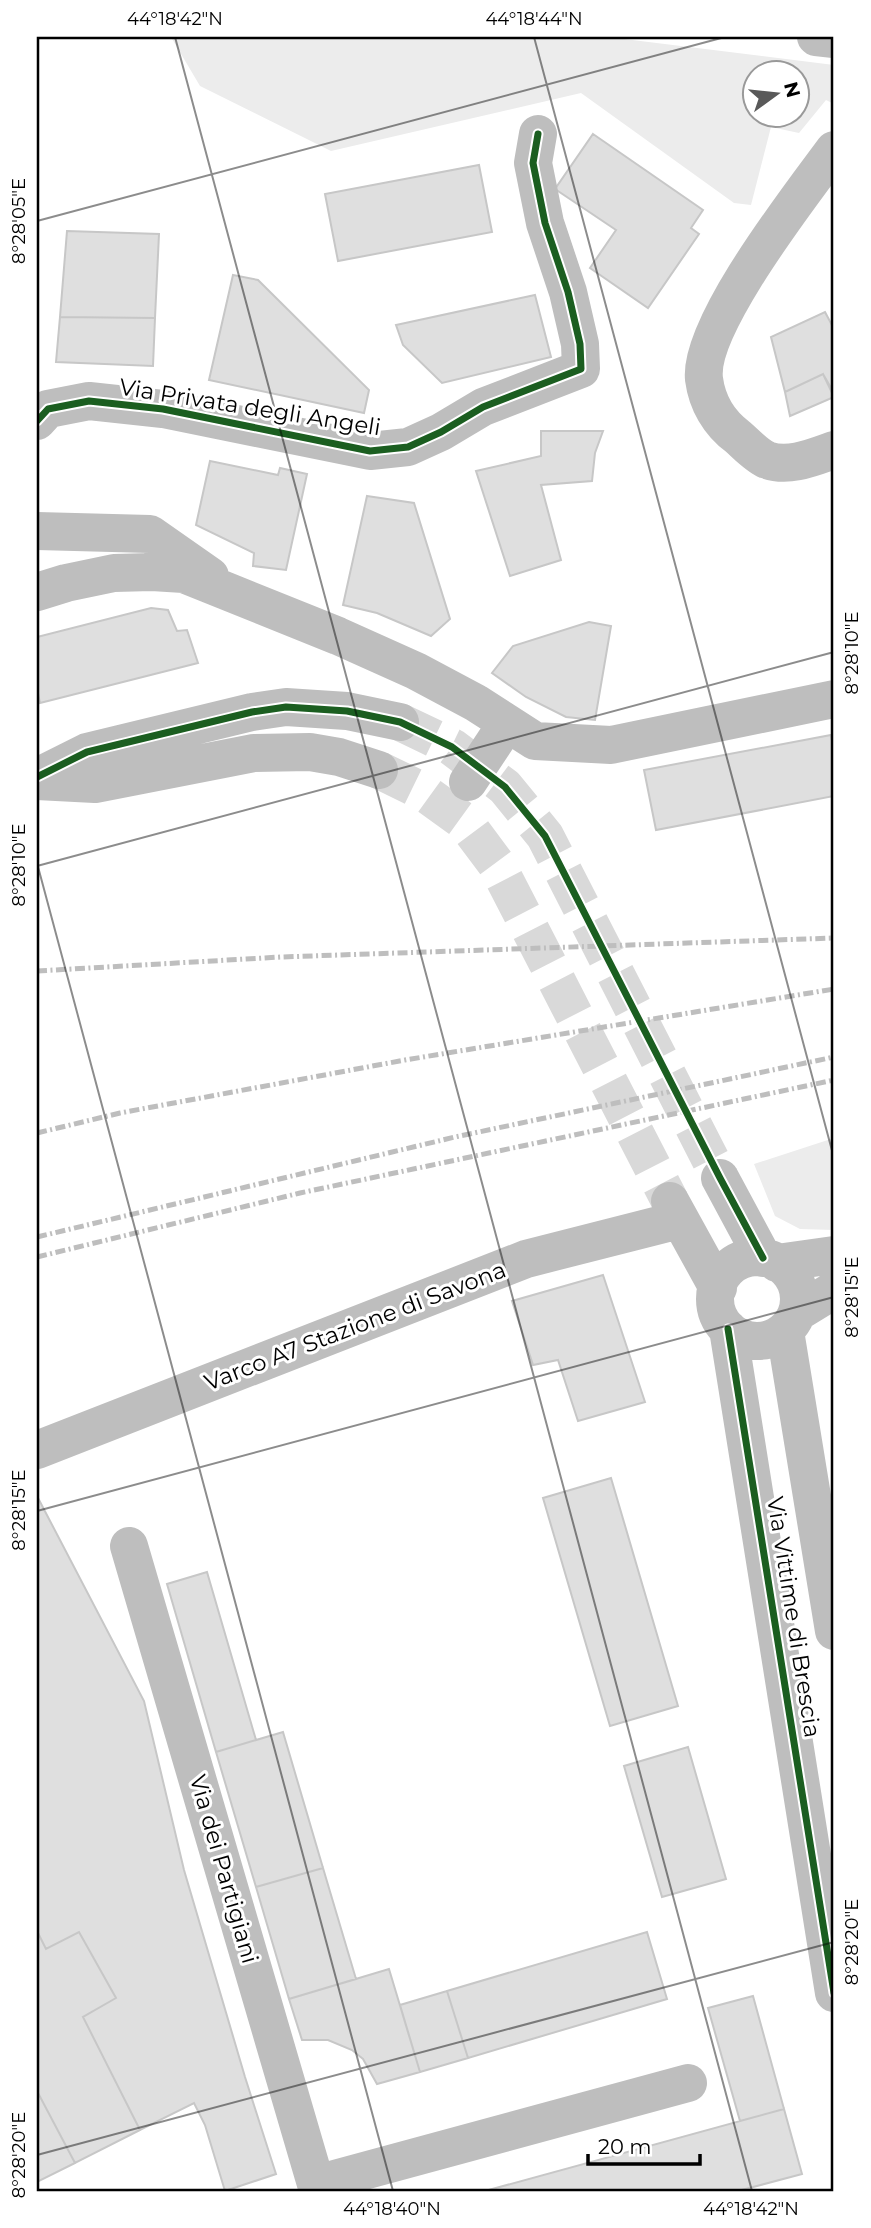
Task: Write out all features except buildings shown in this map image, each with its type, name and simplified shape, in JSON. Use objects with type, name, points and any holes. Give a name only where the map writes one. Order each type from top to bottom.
[{"type":"main road","points":[[816,37],[834,39]]},
{"type":"main road","name":"Via Privata degli Angeli","points":[[37,421],[48,409],[89,401],[163,410],[370,451],[408,447],[441,432],[483,407],[581,369],[580,344],[568,292],[545,222],[533,163],[538,134]]},
{"type":"main road","points":[[834,150],[786,215],[726,309],[708,350],[704,377],[710,405],[728,430],[767,460],[793,463],[834,450]]},
{"type":"main road","points":[[37,531],[150,534],[186,557],[228,591]]},
{"type":"main road","points":[[37,592],[114,573],[184,575],[416,671],[476,703],[535,741],[611,745],[834,699]]},
{"type":"main road","points":[[37,779],[87,752],[286,706],[347,710],[400,722]]},
{"type":"main road","points":[[468,782],[507,723]]},
{"type":"main road","points":[[37,779],[94,784],[254,753],[310,752],[340,757],[379,770]]},
{"type":"main road","points":[[720,1178],[770,1260],[789,1271],[796,1284],[799,1297],[791,1321]]},
{"type":"main road","name":"Varco A7 Stazione di Savona","points":[[37,1450],[526,1259],[674,1211],[718,1288]]},
{"type":"main road","points":[[834,1255],[770,1260],[751,1258],[730,1268],[715,1299],[717,1310],[728,1329],[738,1337],[763,1341],[775,1338],[791,1321],[834,1290]]},
{"type":"main road","name":"Via Vittime di Brescia","points":[[791,1321],[828,1565],[834,1631]]},
{"type":"main road","name":"Via Vittime di Brescia","points":[[728,1329],[834,1993]]},
{"type":"main road","points":[[828,1565],[834,1470]]},
{"type":"main road","name":"Via dei Partigiani","points":[[129,1546],[317,2188]]},
{"type":"main road","points":[[317,2188],[688,2083]]},
{"type":"shaded area","points":[[171,37],[608,37],[794,60],[742,60],[742,130],[770,130],[751,205],[734,203],[581,93],[331,151],[200,86]]},
{"type":"shaded area","points":[[812,62],[834,65],[834,104],[826,100],[812,117]]},
{"type":"shaded area","points":[[834,1138],[834,1230],[800,1229],[775,1216],[754,1164]]},
{"type":"tunnel","points":[[400,722],[452,747],[505,787],[545,836],[720,1178]]},
{"type":"tunnel","points":[[379,770],[422,791],[465,822],[497,865],[670,1201]]},
{"type":"railway","points":[[37,971],[281,957],[834,938]]},
{"type":"railway","points":[[37,1133],[120,1113],[405,1060],[834,989]]},
{"type":"railway","points":[[37,1237],[455,1137],[834,1057]]},
{"type":"railway","points":[[37,1257],[300,1193],[834,1080]]},
{"type":"cycle path","points":[[37,421],[48,409],[89,401],[163,409],[370,451],[408,447],[441,432],[483,407],[581,369],[580,344],[568,292],[545,223],[533,163],[538,134]]},
{"type":"cycle path","points":[[37,777],[87,752],[252,712],[286,707],[347,711],[400,722],[452,747],[505,787],[545,836],[763,1258]]},
{"type":"cycle path","points":[[728,1329],[834,1993]]}]
